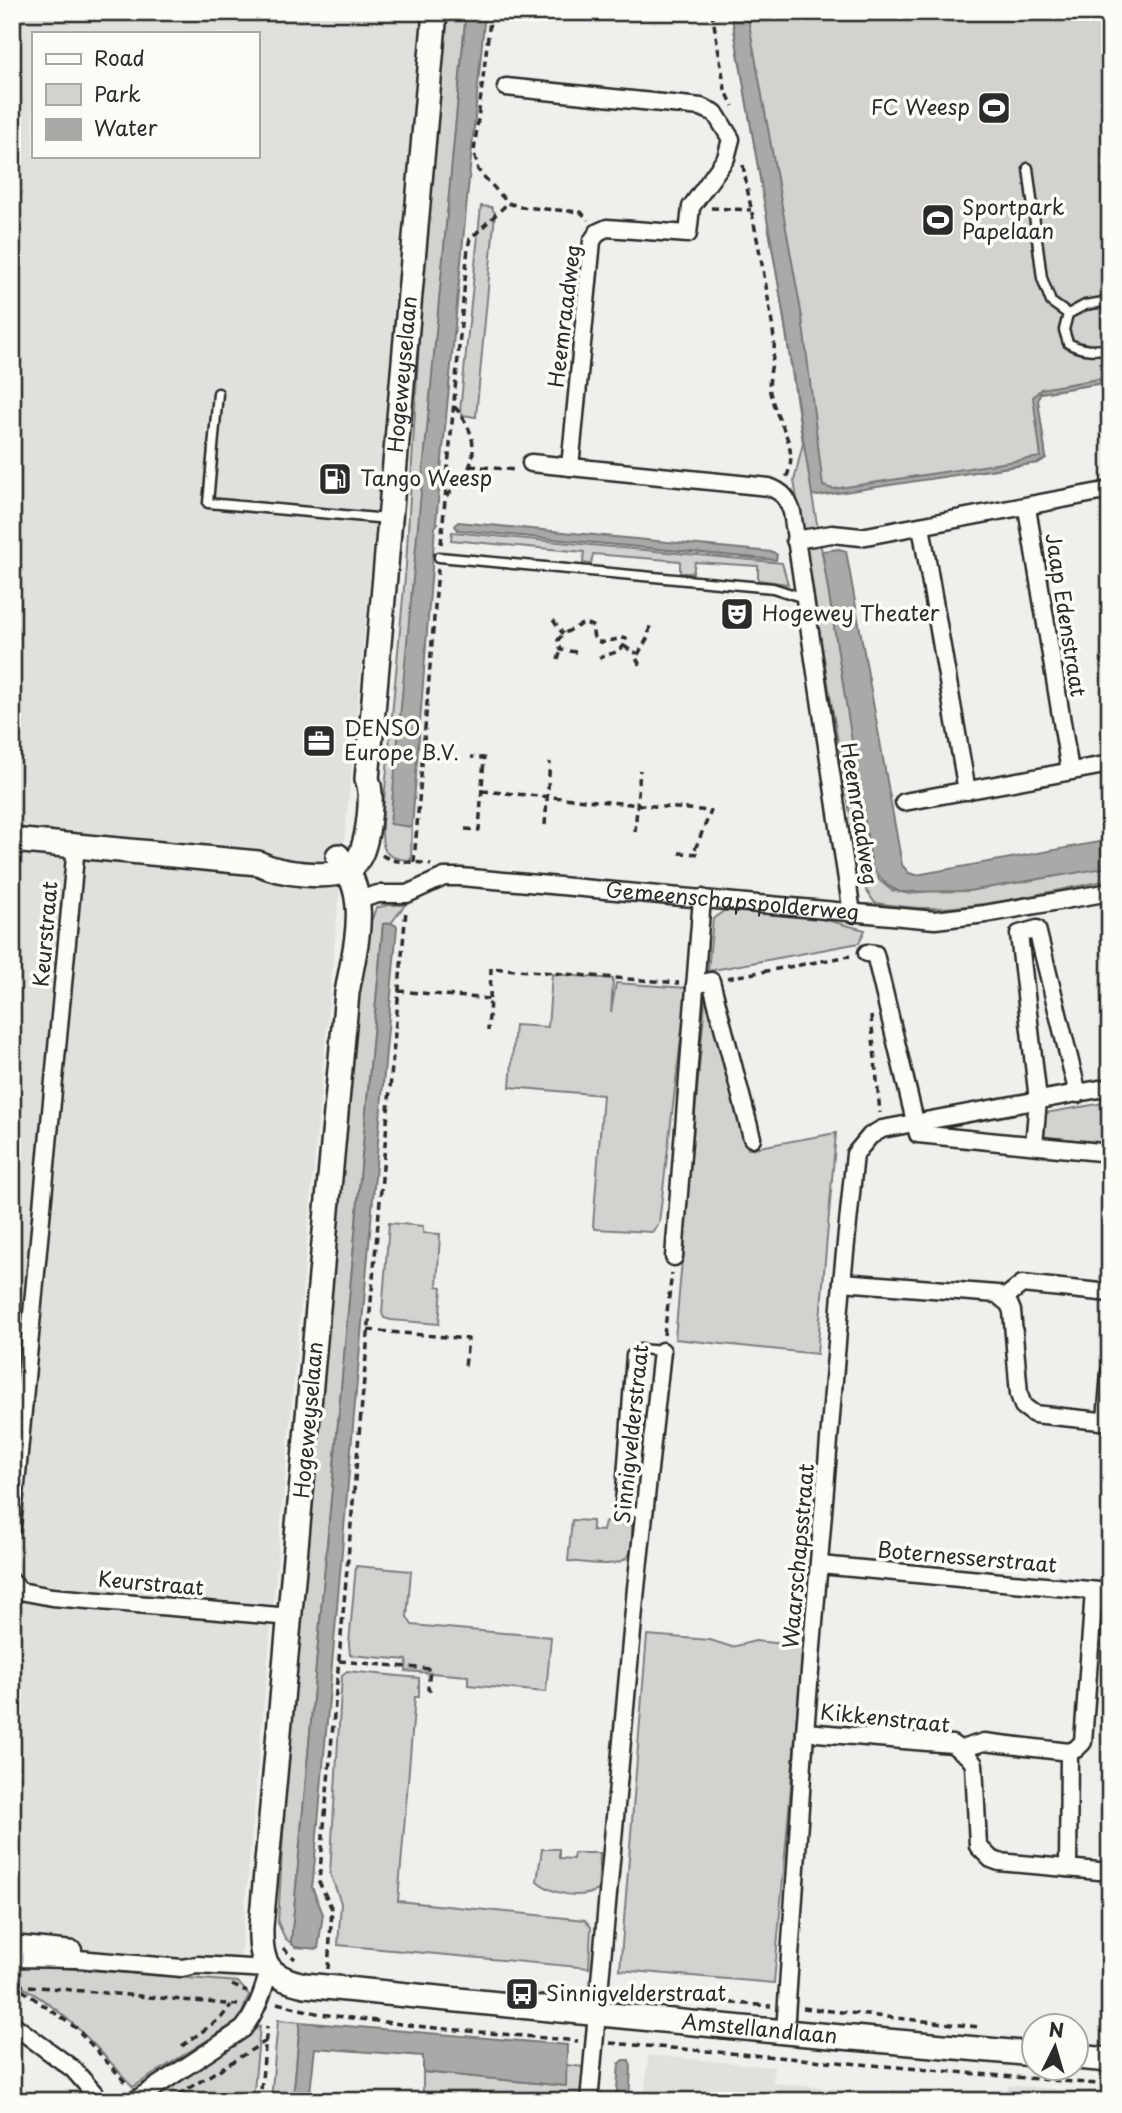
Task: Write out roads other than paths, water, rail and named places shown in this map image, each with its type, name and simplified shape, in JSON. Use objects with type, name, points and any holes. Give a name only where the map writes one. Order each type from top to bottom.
[{"type":"main road","name":"Hogeweyselaan","points":[[344,863],[361,854],[367,825],[370,786],[367,779],[435,12]]},
{"type":"main road","name":"Hogeweyselaan","points":[[269,1969],[261,1945],[261,1927],[347,993],[357,931],[358,900],[344,863],[345,850],[351,839],[359,786],[367,779]]},
{"type":"main road","points":[[12,840],[258,863],[270,858],[344,863]]},
{"type":"main road","name":"Amstellandlaan","points":[[269,1969],[278,1977],[305,1984],[1020,2053]]},
{"type":"main road","points":[[1090,2058],[1110,2060]]},
{"type":"street","name":"Heemraadweg","points":[[506,88],[701,107],[715,113],[731,139],[726,158],[691,206],[688,234],[607,228],[597,232],[592,241],[570,467],[748,484],[780,491],[787,498],[792,512],[852,913]]},
{"type":"street","points":[[531,463],[570,467]]},
{"type":"street","points":[[795,540],[832,534],[861,537],[1027,508],[1110,490]]},
{"type":"street","name":"Jaap Edenstraat","points":[[1027,508],[1070,771]]},
{"type":"street","points":[[921,526],[967,791]]},
{"type":"street","points":[[904,802],[1110,764]]},
{"type":"street","name":"Keurstraat","points":[[12,1527],[76,846]]},
{"type":"street","name":"Gemeenschapspolderweg","points":[[358,900],[378,894],[407,894],[443,877],[935,920],[1110,892]]},
{"type":"street","points":[[674,1257],[703,983],[702,898]]},
{"type":"street","points":[[1023,908],[1029,931]]},
{"type":"street","points":[[1034,1145],[1038,1100],[1019,934],[1037,929],[1078,1094]]},
{"type":"street","points":[[867,953],[875,954],[918,1134],[1110,1153]]},
{"type":"street","points":[[703,983],[752,1138]]},
{"type":"street","name":"Waarschapsstraat","points":[[785,2032],[805,1732],[855,1154],[870,1136],[882,1129],[1110,1087]]},
{"type":"street","points":[[842,1282],[989,1292],[1003,1298],[1012,1311],[1019,1394],[1023,1406],[1034,1414],[1108,1421],[1110,1372]]},
{"type":"street","points":[[1003,1298],[1022,1284],[1110,1293]]},
{"type":"street","name":"Sinnigvelderstraat","points":[[589,2101],[662,1351]]},
{"type":"street","name":"Boternesserstraat","points":[[820,1565],[1102,1592]]},
{"type":"street","name":"Keurstraat","points":[[12,1582],[20,1591],[52,1597],[291,1617]]},
{"type":"street","points":[[1068,1868],[1069,1752],[1083,1742],[1102,1592]]},
{"type":"street","name":"Kikkenstraat","points":[[805,1732],[942,1742],[961,1749],[974,1764],[978,1846],[984,1853],[999,1862],[1110,1872]]},
{"type":"street","name":"Kikkenstraat","points":[[961,1749],[984,1742],[1069,1752]]},
{"type":"street","name":"Amstellandlaan","points":[[12,1944],[182,1959],[197,1965]]},
{"type":"street","name":"Amstellandlaan","points":[[12,1958],[78,1959],[183,1968],[197,1965],[269,1969]]},
{"type":"street","points":[[136,2099],[243,2029],[259,2002],[269,1969]]},
{"type":"street","points":[[12,2024],[73,2069],[101,2101]]},
{"type":"lane","points":[[1028,168],[1042,278],[1051,302],[1068,314]]},
{"type":"lane","points":[[1068,314],[1085,305],[1110,301]]},
{"type":"lane","points":[[1068,314],[1065,330],[1068,343],[1076,348],[1095,351],[1110,348]]},
{"type":"lane","points":[[218,393],[208,502],[390,520]]},
{"type":"lane","points":[[439,557],[773,588],[805,598]]},
{"type":"lane","points":[[645,1512],[627,1511],[620,1504],[631,1355],[640,1349],[662,1351]]},
{"type":"water","points":[[466,12],[485,12],[438,523],[435,527],[412,827],[390,824]]},
{"type":"water","points":[[731,12],[747,12],[802,317],[823,486],[833,489],[1041,457],[1033,397],[1041,389],[1110,377],[1110,382],[1040,393],[1038,401],[1046,458],[1038,463],[812,495]]},
{"type":"water","points":[[458,522],[773,552],[777,555],[776,560],[458,530],[455,526]]},
{"type":"water","points":[[822,551],[846,551],[902,865],[909,873],[916,875],[1110,840],[1110,867],[969,891],[900,892],[888,886],[872,868]]},
{"type":"water","points":[[391,923],[397,926],[312,1887],[323,1914],[318,1949],[295,1947],[291,1943],[383,924]]},
{"type":"water","points":[[300,2022],[567,2045],[566,2086],[423,2072],[423,2056],[315,2048],[309,2101],[293,2101]]},
{"type":"water","points":[[629,2060],[631,2067],[629,2101],[616,2101],[619,2064]]},
{"type":"place","name":"FC Weesp","points":[[994,108]]},
{"type":"place","name":"Sportpark Papelaan","points":[[938,220]]},
{"type":"place","name":"Tango Weesp","points":[[335,479]]},
{"type":"place","name":"Hogewey Theater","points":[[737,614]]},
{"type":"place","name":"DENSO Europe B.V.","points":[[319,741]]},
{"type":"place","name":"Sinnigvelderstraat","points":[[522,1994]]}]
